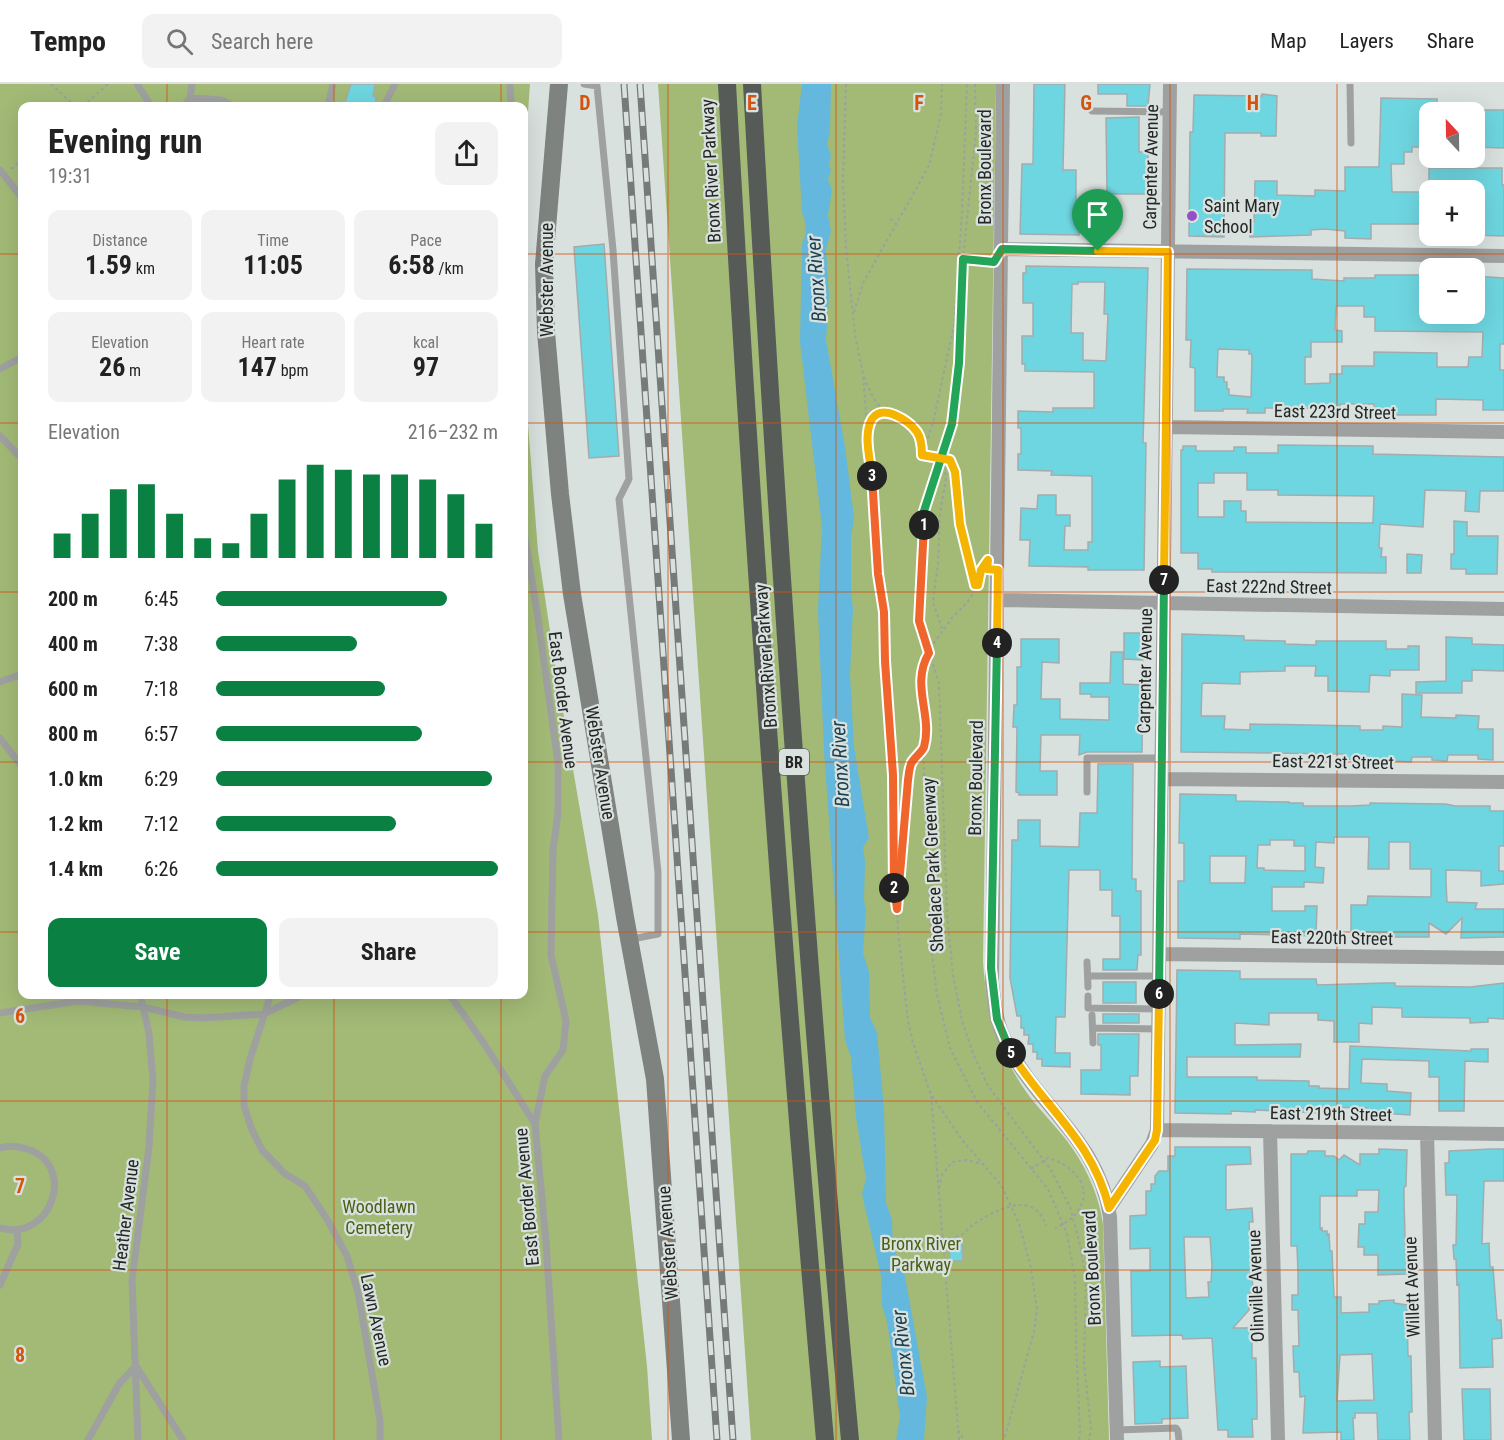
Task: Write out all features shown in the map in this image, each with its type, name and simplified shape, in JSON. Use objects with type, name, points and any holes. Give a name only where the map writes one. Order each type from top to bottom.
[{"type":"highway","name":"Bronx River Parkway","points":[[727,84],[773,801],[825,1440]]},
{"type":"highway","name":"Bronx River Parkway","points":[[752,84],[794,763],[823,1136],[850,1440]]},
{"type":"main road","name":"Webster Avenue","points":[[559,84],[544,264],[548,360],[568,571],[629,939],[655,1079],[681,1440]]},
{"type":"street","name":"Bronx Boulevard","points":[[1003,84],[991,961],[995,1006],[1005,1040],[1016,1061],[1087,1153],[1100,1179],[1117,1435]]},
{"type":"street","name":"Carpenter Avenue","points":[[1103,1212],[1152,1144],[1157,1130],[1170,84]]},
{"type":"street","points":[[1002,249],[1504,256]]},
{"type":"street","name":"East 223rd Street","points":[[1166,427],[1504,432]]},
{"type":"street","name":"East 222nd Street","points":[[997,600],[1504,609]]},
{"type":"street","name":"East 221st Street","points":[[1162,779],[1504,782]]},
{"type":"street","name":"East 220th Street","points":[[1159,954],[1504,958]]},
{"type":"street","name":"East 219th Street","points":[[1157,1130],[1504,1134]]},
{"type":"street","name":"Olinville Avenue","points":[[1270,1131],[1278,1440]]},
{"type":"street","name":"Willett Avenue","points":[[1427,1133],[1435,1440]]},
{"type":"lane","points":[[137,84],[148,102]]},
{"type":"lane","points":[[187,102],[190,98],[192,84]]},
{"type":"lane","points":[[329,102],[333,84]]},
{"type":"lane","points":[[386,102],[395,84]]},
{"type":"lane","points":[[510,84],[511,102]]},
{"type":"lane","points":[[584,84],[597,86],[612,238],[629,479],[619,499],[658,872],[658,934],[629,939]]},
{"type":"lane","points":[[1350,84],[1351,143]]},
{"type":"lane","points":[[190,98],[226,102]]},
{"type":"lane","points":[[1092,111],[1170,112]]},
{"type":"lane","points":[[2,172],[18,193]]},
{"type":"lane","points":[[1097,204],[1098,251]]},
{"type":"lane","points":[[0,369],[18,359]]},
{"type":"lane","points":[[0,436],[18,455]]},
{"type":"lane","name":"East Border Avenue","points":[[528,556],[558,763],[558,813],[553,850],[551,955],[566,1021],[563,1050],[545,1076],[535,1124],[546,1242],[559,1440]]},
{"type":"lane","points":[[0,682],[18,676]]},
{"type":"lane","points":[[0,738],[18,762]]},
{"type":"lane","points":[[1087,792],[1087,758],[1162,758]]},
{"type":"lane","points":[[1087,962],[1088,987]]},
{"type":"lane","points":[[1088,976],[1159,976]]},
{"type":"lane","points":[[1088,996],[1088,1008],[1159,1009]]},
{"type":"lane","name":"Heather Avenue","points":[[138,1440],[132,1280],[149,1147],[153,1080],[149,1033],[141,999]]},
{"type":"lane","name":"Lawn Avenue","points":[[269,999],[248,1068],[244,1086],[244,1106],[262,1150],[284,1173],[305,1186],[327,1219],[347,1256],[358,1292],[380,1421],[380,1440]]},
{"type":"lane","points":[[0,1013],[78,1001],[143,1007],[184,1017],[203,1018],[264,1014],[295,999]]},
{"type":"lane","points":[[453,999],[485,1044],[535,1124]]},
{"type":"lane","points":[[1092,1015],[1093,1043]]},
{"type":"lane","points":[[1093,1028],[1158,1029]]},
{"type":"lane","points":[[0,1148],[18,1146],[31,1150],[42,1157],[55,1181],[50,1208],[41,1219],[30,1226],[16,1230],[0,1228]]},
{"type":"lane","points":[[0,1285],[18,1244],[16,1230]]},
{"type":"lane","points":[[88,1440],[119,1384],[136,1366],[183,1440]]},
{"type":"lane","points":[[1117,1435],[1176,1428],[1179,1440]]},
{"type":"path","points":[[51,84],[71,102]]},
{"type":"path","points":[[88,102],[108,84]]},
{"type":"path","points":[[846,84],[843,180],[846,248],[853,315],[863,374],[878,574],[884,612],[893,775],[894,896],[897,909]]},
{"type":"path","points":[[853,315],[863,284],[929,166],[941,114],[942,84]]},
{"type":"path","points":[[922,455],[933,423],[954,325],[967,84]]},
{"type":"path","name":"Shoelace Park Greenway","points":[[975,84],[976,131],[963,259],[959,363],[952,424],[924,511],[919,621],[939,683],[946,913],[953,975],[962,1021],[974,1056],[988,1086],[1059,1184],[1070,1207],[1086,1279],[1084,1364],[1091,1429],[1089,1440]]},
{"type":"path","points":[[2,172],[18,162]]},
{"type":"path","points":[[890,219],[896,223]]},
{"type":"path","points":[[958,258],[994,262],[1002,249]]},
{"type":"path","points":[[863,374],[868,388],[886,413],[908,423],[918,433],[922,455]]},
{"type":"path","points":[[868,434],[873,419],[886,413]]},
{"type":"path","points":[[922,455],[950,460],[955,472],[960,524],[975,585]]},
{"type":"path","points":[[942,457],[946,478],[940,514],[939,564],[933,602],[943,632]]},
{"type":"path","name":"Shoelace Park Greenway","points":[[998,570],[987,569],[988,560],[981,570],[974,594],[959,610],[929,653],[920,677],[926,730],[923,748],[932,953],[937,994],[950,1048],[977,1102],[1048,1190],[1067,1234],[1075,1279],[1079,1440]]},
{"type":"path","points":[[923,748],[911,764],[908,780],[897,909],[898,931],[908,1021],[931,1095],[959,1440]]},
{"type":"path","points":[[931,1095],[963,1141],[1001,1185],[1012,1206],[1026,1244],[1037,1311],[1024,1373],[1004,1440]]},
{"type":"path","points":[[1031,1169],[1048,1158],[1073,1169],[1079,1178],[1083,1192],[1079,1210],[1072,1218],[1055,1228]]},
{"type":"path","points":[[939,1192],[942,1175],[952,1162],[966,1160],[982,1164]]},
{"type":"path","points":[[890,1244],[961,1235],[982,1219],[1019,1204],[1033,1207],[1043,1216],[1046,1226]]},
{"type":"path","points":[[1079,1210],[1103,1212]]},
{"type":"path","points":[[957,1428],[964,1440]]},
{"type":"green space","name":"Woodlawn Cemetery","points":[[0,84],[530,84],[528,112],[528,102],[18,102],[18,999],[528,999],[528,425],[538,551],[598,915],[647,1366],[652,1440],[0,1440]]},
{"type":"green space","name":"Bronx River Parkway","points":[[658,84],[996,84],[983,962],[986,994],[1001,1047],[1025,1090],[1081,1162],[1093,1186],[1101,1211],[1109,1440],[751,1440]]},
{"type":"water","name":"Bronx River","points":[[802,84],[831,84],[830,132],[827,144],[831,155],[829,165],[831,171],[828,179],[832,190],[828,215],[831,231],[826,250],[829,296],[826,340],[845,447],[854,518],[851,537],[853,608],[850,675],[854,747],[869,838],[863,847],[866,910],[863,953],[869,972],[870,1017],[877,1033],[884,1109],[886,1203],[892,1219],[893,1249],[903,1266],[927,1397],[924,1440],[896,1440],[900,1417],[887,1321],[882,1306],[881,1276],[862,1194],[866,1179],[856,1117],[851,1057],[845,1040],[824,751],[818,610],[822,527],[800,342],[802,244],[806,228],[802,212],[797,126]]},
{"type":"building","points":[[351,84],[375,84],[373,96],[376,97],[375,102],[345,102]]},
{"type":"building","points":[[1034,84],[1065,84],[1063,170],[1076,170],[1076,206],[1080,206],[1079,235],[1020,234],[1022,164],[1033,164]]},
{"type":"building","points":[[1098,84],[1150,84],[1148,106],[1127,106],[1127,94],[1098,94]]},
{"type":"building","points":[[1262,94],[1277,96],[1276,136],[1261,136],[1261,133],[1225,133],[1224,237],[1189,236],[1190,132],[1193,132],[1194,95],[1262,96]]},
{"type":"building","points":[[1381,98],[1437,99],[1437,102],[1419,102],[1419,147],[1412,147],[1412,152],[1404,152],[1404,164],[1391,164],[1392,192],[1419,192],[1419,224],[1371,224],[1371,239],[1345,238],[1345,231],[1325,229],[1311,230],[1311,235],[1250,237],[1250,222],[1254,222],[1255,181],[1277,181],[1277,195],[1315,196],[1315,190],[1345,191],[1345,167],[1379,167]]},
{"type":"building","points":[[1485,110],[1504,110],[1504,148],[1485,147]]},
{"type":"building","points":[[1139,117],[1139,152],[1148,152],[1148,194],[1107,194],[1106,118]]},
{"type":"building","points":[[1429,168],[1502,168],[1504,236],[1485,235],[1485,180],[1429,180]]},
{"type":"building","points":[[604,244],[619,456],[589,458],[574,247]]},
{"type":"building","points":[[1026,266],[1148,268],[1143,443],[1146,443],[1144,570],[1088,570],[1088,567],[1029,566],[1030,540],[1020,540],[1021,508],[1037,509],[1038,495],[1056,495],[1056,515],[1070,515],[1070,526],[1065,526],[1064,550],[1088,550],[1088,542],[1092,542],[1092,476],[1051,475],[1052,471],[1018,470],[1018,454],[1021,454],[1021,428],[1018,428],[1018,411],[1053,412],[1053,408],[1094,408],[1094,372],[1025,371],[1025,364],[1022,364],[1022,336],[1033,336],[1033,303],[1023,303],[1023,273],[1026,273]],"holes":[[[1105,282],[1104,314],[1108,314],[1106,361],[1083,360],[1083,333],[1071,333],[1072,284]]]},
{"type":"building","points":[[1187,269],[1312,270],[1312,279],[1344,281],[1344,278],[1375,278],[1375,275],[1419,275],[1419,324],[1485,324],[1485,277],[1504,278],[1504,344],[1500,344],[1500,370],[1504,370],[1504,410],[1483,410],[1483,400],[1436,399],[1436,415],[1374,415],[1374,404],[1340,404],[1340,409],[1265,408],[1265,413],[1247,413],[1248,409],[1195,411],[1195,368],[1190,367],[1191,340],[1186,340]],"holes":[[[1336,306],[1364,306],[1364,317],[1375,317],[1375,331],[1483,332],[1482,357],[1469,357],[1468,367],[1437,367],[1437,353],[1374,352],[1374,366],[1342,366],[1342,374],[1330,374],[1330,383],[1305,384],[1305,357],[1311,357],[1311,342],[1342,342],[1342,331],[1335,330]],[[1218,349],[1249,350],[1249,354],[1252,354],[1251,397],[1229,395],[1224,377],[1217,377]]]},
{"type":"building","points":[[1278,445],[1373,446],[1373,454],[1504,457],[1504,491],[1480,491],[1479,512],[1465,511],[1466,491],[1425,490],[1423,527],[1380,524],[1379,548],[1382,548],[1381,557],[1386,557],[1386,573],[1212,572],[1212,569],[1198,569],[1198,553],[1181,553],[1181,450],[1183,446],[1196,446],[1196,451],[1234,451],[1234,447],[1246,447],[1246,453],[1278,453]],"holes":[[[1214,473],[1247,473],[1247,490],[1278,490],[1278,495],[1374,496],[1373,523],[1246,522],[1246,511],[1241,511],[1241,501],[1224,501],[1224,517],[1198,517],[1198,483],[1214,483]]]},
{"type":"building","points":[[1454,521],[1467,522],[1467,536],[1498,536],[1497,574],[1466,574],[1466,569],[1451,569],[1451,554],[1454,554]]},
{"type":"building","points":[[1407,554],[1422,555],[1421,573],[1407,573]]},
{"type":"building","points":[[1124,633],[1144,633],[1143,660],[1124,659]]},
{"type":"building","points":[[1182,634],[1244,636],[1244,640],[1285,641],[1285,644],[1316,645],[1316,641],[1386,641],[1386,649],[1408,649],[1408,646],[1419,646],[1419,670],[1390,670],[1390,676],[1370,675],[1369,692],[1328,691],[1328,676],[1315,676],[1316,666],[1285,666],[1285,671],[1240,672],[1240,684],[1203,683],[1201,716],[1225,716],[1224,729],[1250,730],[1250,724],[1360,726],[1360,730],[1383,730],[1383,726],[1402,727],[1402,694],[1422,695],[1421,717],[1479,716],[1478,729],[1493,729],[1493,760],[1478,759],[1478,755],[1448,755],[1447,761],[1432,760],[1432,757],[1412,757],[1411,762],[1343,759],[1343,754],[1181,752]]},
{"type":"building","points":[[1446,637],[1472,638],[1472,644],[1504,645],[1504,671],[1472,670],[1472,681],[1462,681],[1462,693],[1416,693],[1416,682],[1446,681]]},
{"type":"building","points":[[1021,639],[1059,639],[1059,663],[1042,662],[1041,699],[1060,699],[1060,719],[1109,720],[1109,697],[1091,697],[1091,694],[1080,694],[1080,683],[1110,683],[1111,652],[1123,652],[1123,684],[1143,685],[1142,752],[1087,752],[1079,755],[1080,735],[1041,735],[1040,771],[1057,771],[1057,795],[1019,795],[1016,792],[1017,727],[1013,727],[1014,705],[1017,705],[1017,667],[1021,667]]},
{"type":"building","points":[[1098,764],[1133,764],[1132,879],[1136,879],[1136,891],[1141,891],[1141,955],[1138,955],[1137,970],[1103,970],[1103,959],[1120,959],[1120,916],[1112,916],[1112,890],[1100,890],[1100,870],[1069,870],[1065,1017],[1056,1017],[1055,1053],[1070,1053],[1070,1067],[1042,1066],[1042,1059],[1037,1059],[1037,1052],[1033,1052],[1033,1044],[1028,1044],[1029,1035],[1024,1035],[1024,1028],[1021,1028],[1021,1016],[1017,1016],[1010,978],[1012,840],[1018,840],[1018,820],[1040,820],[1040,846],[1079,847],[1080,813],[1097,813]]},
{"type":"building","points":[[1180,794],[1236,795],[1236,801],[1303,803],[1303,806],[1350,806],[1370,805],[1370,803],[1490,806],[1490,811],[1504,811],[1504,846],[1499,846],[1499,871],[1504,871],[1504,884],[1481,886],[1481,871],[1446,870],[1447,902],[1477,903],[1475,909],[1504,909],[1504,937],[1461,938],[1462,918],[1446,934],[1429,923],[1429,937],[1351,937],[1351,905],[1367,905],[1368,896],[1431,897],[1431,869],[1410,869],[1410,842],[1389,842],[1389,869],[1368,869],[1369,837],[1334,837],[1334,843],[1316,842],[1315,867],[1324,868],[1323,883],[1304,882],[1304,887],[1272,887],[1272,911],[1305,911],[1305,906],[1317,906],[1316,936],[1240,934],[1240,939],[1178,938],[1178,881],[1184,881],[1184,843],[1179,843]],"holes":[[[1270,840],[1294,840],[1294,846],[1305,846],[1305,871],[1257,868],[1258,845],[1270,845]],[[1210,856],[1246,856],[1245,883],[1210,883]]]},
{"type":"building","points":[[1177,970],[1240,971],[1240,979],[1316,979],[1317,985],[1395,983],[1395,986],[1470,987],[1504,983],[1504,1019],[1488,1018],[1488,1022],[1470,1023],[1470,1018],[1402,1017],[1402,1008],[1372,1007],[1372,1024],[1359,1023],[1359,1042],[1334,1042],[1334,1021],[1318,1020],[1318,1013],[1269,1013],[1269,1025],[1235,1023],[1235,1045],[1301,1044],[1300,1057],[1187,1057],[1187,1077],[1257,1077],[1257,1080],[1309,1081],[1309,1086],[1319,1086],[1319,1088],[1349,1089],[1350,1046],[1471,1051],[1471,1049],[1488,1049],[1488,1062],[1465,1061],[1464,1111],[1439,1111],[1439,1077],[1429,1077],[1429,1061],[1362,1059],[1361,1083],[1387,1084],[1387,1091],[1411,1093],[1410,1115],[1367,1112],[1367,1108],[1318,1107],[1318,1113],[1255,1110],[1255,1112],[1231,1111],[1231,1114],[1175,1113]]},
{"type":"building","points":[[1103,982],[1136,982],[1136,1003],[1103,1003]]},
{"type":"building","points":[[1103,1014],[1139,1014],[1139,1023],[1103,1023]]},
{"type":"building","points":[[1098,1034],[1139,1034],[1138,1076],[1130,1076],[1130,1095],[1081,1094],[1081,1070],[1101,1070],[1101,1045],[1098,1045]]},
{"type":"building","points":[[1175,1147],[1250,1147],[1251,1164],[1226,1165],[1226,1210],[1252,1208],[1253,1222],[1249,1222],[1253,1293],[1249,1293],[1249,1310],[1233,1328],[1252,1328],[1252,1358],[1256,1358],[1257,1403],[1257,1419],[1252,1419],[1253,1437],[1228,1437],[1228,1430],[1218,1430],[1212,1338],[1183,1339],[1182,1335],[1132,1336],[1131,1271],[1150,1271],[1150,1248],[1130,1249],[1130,1216],[1146,1215],[1146,1191],[1151,1191],[1151,1184],[1155,1184],[1155,1176],[1159,1171],[1168,1171],[1168,1156],[1175,1156]],"holes":[[[1184,1237],[1210,1237],[1212,1266],[1211,1282],[1208,1282],[1209,1297],[1186,1298]]]},
{"type":"building","points":[[1379,1149],[1407,1150],[1406,1186],[1404,1187],[1406,1274],[1378,1275],[1378,1255],[1364,1255],[1364,1247],[1358,1247],[1359,1224],[1365,1224],[1365,1212],[1378,1212],[1379,1190],[1357,1190],[1357,1196],[1320,1196],[1320,1229],[1327,1231],[1327,1235],[1329,1234],[1334,1297],[1341,1297],[1341,1313],[1369,1312],[1369,1304],[1379,1304],[1379,1301],[1394,1300],[1394,1303],[1407,1305],[1408,1356],[1411,1356],[1410,1440],[1378,1440],[1377,1413],[1355,1413],[1355,1418],[1353,1418],[1354,1440],[1341,1440],[1341,1432],[1303,1433],[1305,1396],[1300,1397],[1299,1372],[1294,1372],[1293,1346],[1299,1346],[1298,1310],[1292,1310],[1292,1295],[1298,1295],[1298,1273],[1297,1246],[1291,1246],[1291,1154],[1325,1151],[1325,1156],[1334,1156],[1339,1160],[1344,1155],[1360,1165],[1360,1154],[1379,1154]],"holes":[[[1372,1354],[1374,1400],[1337,1401],[1340,1355]]]},
{"type":"building","points":[[1504,1149],[1504,1181],[1484,1181],[1482,1244],[1489,1243],[1497,1320],[1501,1320],[1502,1338],[1492,1339],[1493,1367],[1460,1368],[1459,1284],[1457,1285],[1453,1245],[1456,1245],[1457,1195],[1446,1195],[1445,1163],[1449,1163],[1449,1151]]},
{"type":"building","points":[[962,1242],[963,1261],[950,1261],[949,1243]]},
{"type":"building","points":[[1160,1361],[1160,1367],[1186,1366],[1188,1418],[1162,1419],[1162,1423],[1135,1424],[1133,1362]]},
{"type":"building","points":[[1462,1389],[1490,1389],[1491,1440],[1464,1440]]},
{"type":"railway","points":[[624,84],[717,1440]]},
{"type":"railway","points":[[640,84],[733,1440]]},
{"type":"place","name":"Saint Mary School","points":[[1192,216]]},
{"type":"route","points":[[1098,251],[1002,249],[994,262],[963,259],[959,363],[952,424],[949,439],[942,457],[924,511],[919,621],[929,653],[920,677],[926,730],[923,748],[911,764],[908,780],[903,815],[897,909],[894,896],[893,775],[884,612],[878,574],[868,434],[873,419],[886,413],[908,423],[918,433],[922,455],[942,457],[950,460],[955,472],[960,524],[975,585],[978,585],[981,570],[988,560],[987,569],[998,570],[991,968],[997,1019],[1016,1061],[1087,1153],[1100,1179],[1109,1208],[1155,1140],[1157,1130],[1168,252],[1098,251]]}]
